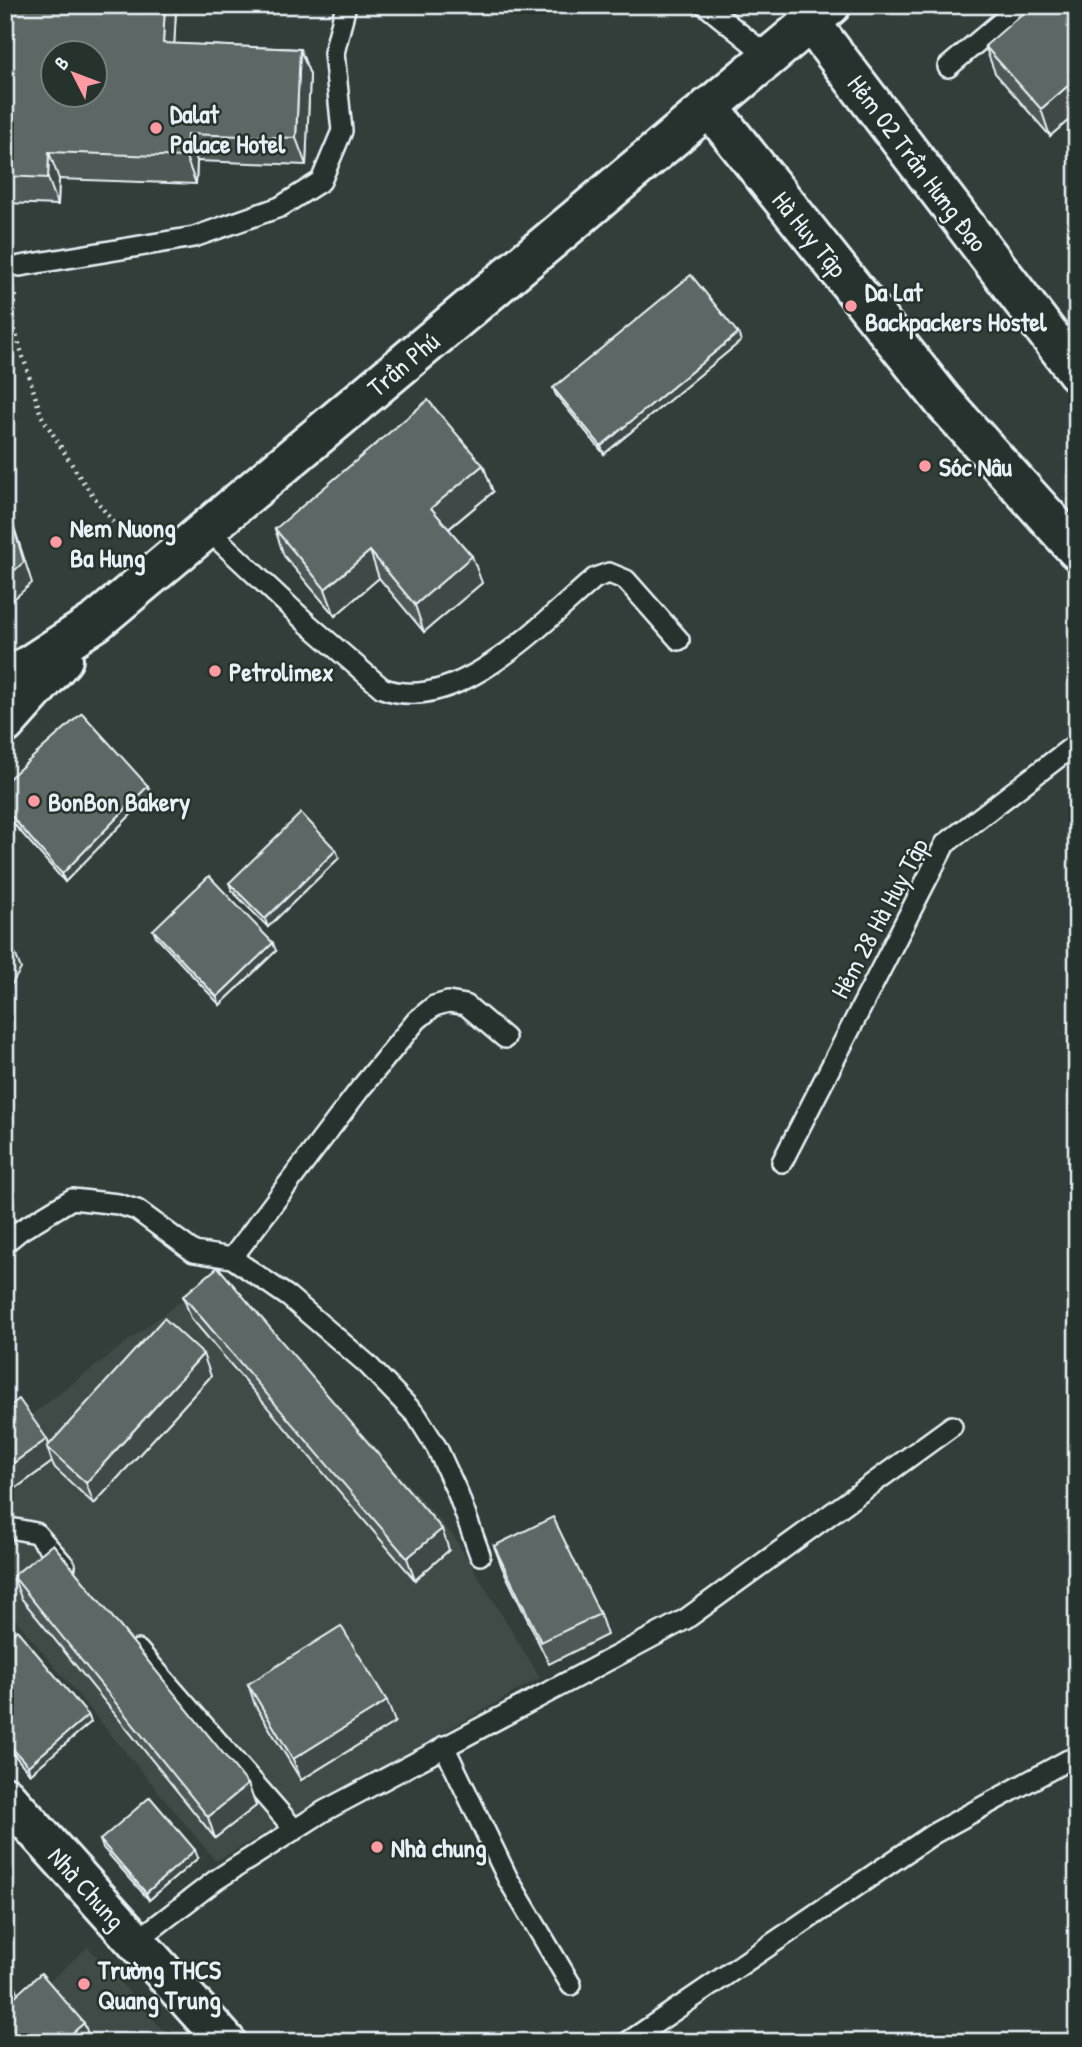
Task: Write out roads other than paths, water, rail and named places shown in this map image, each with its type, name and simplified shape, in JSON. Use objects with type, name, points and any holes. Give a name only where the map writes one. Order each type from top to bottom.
[{"type":"street","name":"Trần Phú","points":[[5,681],[97,621],[821,14]]},
{"type":"street","name":"Hẻm 02 Trần Hưng Đạo","points":[[821,14],[1077,372]]},
{"type":"street","name":"Hà Huy Tập","points":[[709,107],[943,401],[1077,550]]},
{"type":"street","name":"Trần Phú","points":[[5,724],[97,621]]},
{"type":"street","name":"Nhà Chung","points":[[5,1796],[226,2042]]},
{"type":"lane","points":[[20,266],[194,237],[280,207],[321,181],[342,131],[334,53],[346,5]]},
{"type":"lane","points":[[705,5],[769,57]]},
{"type":"lane","points":[[948,67],[1021,5]]},
{"type":"lane","points":[[208,530],[319,633],[383,688],[396,693],[435,691],[476,675],[603,574],[609,573],[626,580],[679,640]]},
{"type":"lane","name":"Hẻm 28 Hà Huy Tập","points":[[782,1162],[945,844],[1077,743]]},
{"type":"lane","points":[[232,1258],[360,1089],[417,1020],[434,1006],[447,1002],[466,1005],[505,1038]]},
{"type":"lane","points":[[5,1243],[72,1199],[118,1204],[137,1210],[194,1252],[232,1258],[289,1297],[367,1364],[417,1416],[437,1448],[458,1493],[480,1555]]},
{"type":"lane","points":[[135,1942],[216,1880],[324,1811],[686,1619],[952,1426]]},
{"type":"lane","points":[[5,1527],[36,1533],[80,1584]]},
{"type":"lane","points":[[125,1635],[295,1830]]},
{"type":"lane","points":[[444,1746],[508,1879],[572,1985]]},
{"type":"lane","points":[[628,2042],[933,1834],[1068,1760]]},
{"type":"place","name":"Dalat Palace Hotel","points":[[156,128]]},
{"type":"place","name":"Da Lat Backpackers Hostel","points":[[851,306]]},
{"type":"place","name":"Sóc Nâu","points":[[925,466]]},
{"type":"place","name":"Nem Nuong Ba Hung","points":[[56,542]]},
{"type":"place","name":"Petrolimex","points":[[215,671]]},
{"type":"place","name":"BonBon Bakery","points":[[34,801]]},
{"type":"place","name":"Nhà chung","points":[[377,1847]]},
{"type":"place","name":"Trường THCS Quang Trung","points":[[84,1984]]}]
